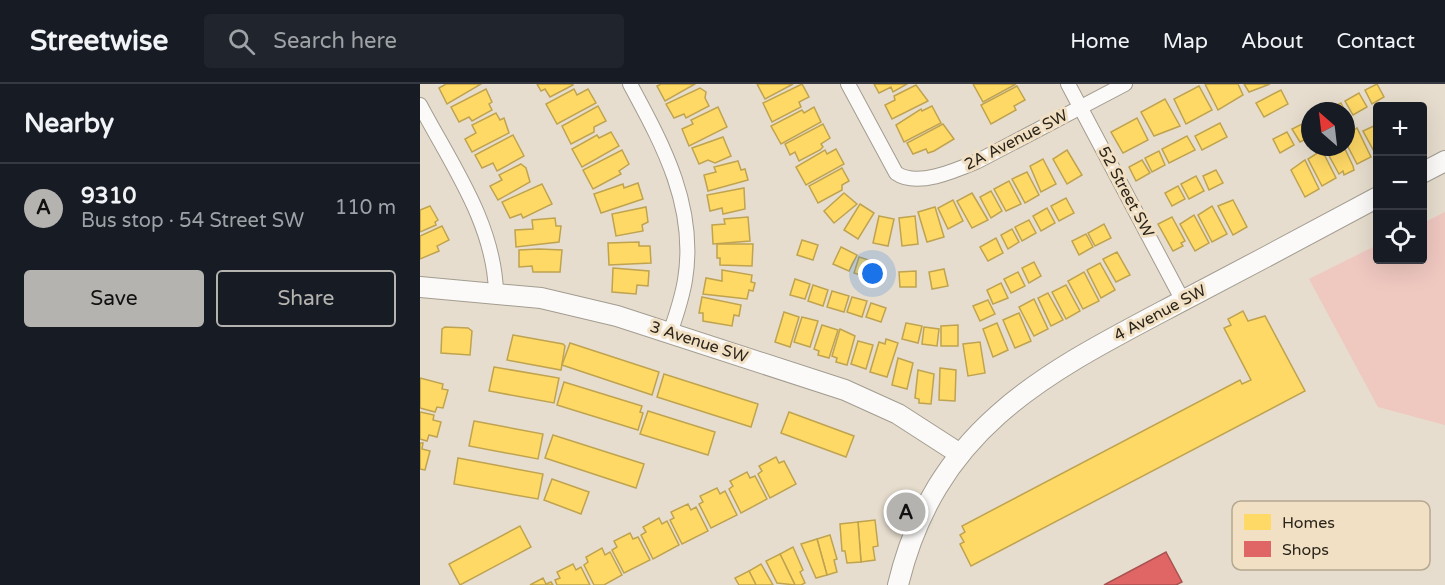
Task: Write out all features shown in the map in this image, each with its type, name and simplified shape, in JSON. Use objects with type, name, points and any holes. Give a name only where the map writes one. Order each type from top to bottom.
[{"type":"street","points":[[630,84],[661,142],[682,201],[686,264],[681,296],[670,333]]},
{"type":"street","name":"2A Avenue SW","points":[[848,84],[893,168],[902,177],[921,178],[963,168],[1125,84]]},
{"type":"street","name":"52 Street SW","points":[[1068,84],[1183,301]]},
{"type":"street","points":[[420,105],[487,234],[495,268],[496,292]]},
{"type":"street","points":[[1427,170],[1445,161]]},
{"type":"street","name":"4 Avenue SW","points":[[898,585],[919,525],[946,474],[960,454],[988,423],[1035,383],[1072,359],[1373,199]]},
{"type":"street","name":"3 Avenue SW","points":[[420,287],[496,292],[576,305],[670,333],[845,390],[898,414],[960,454]]},
{"type":"shaded area","points":[[1445,212],[1445,425],[1378,407],[1309,279],[1373,247],[1373,264],[1427,264],[1427,221]]},
{"type":"building: Homes","points":[[446,84],[481,84],[447,104],[439,88]]},
{"type":"building: Homes","points":[[537,84],[573,85],[550,97],[545,89],[541,91]]},
{"type":"building: Homes","points":[[695,84],[665,101],[657,86]]},
{"type":"building: Homes","points":[[757,84],[793,84],[765,99]]},
{"type":"building: Homes","points":[[802,84],[809,97],[799,102],[801,107],[772,122],[763,103]]},
{"type":"building: Homes","points":[[874,84],[907,84],[893,92],[891,87],[879,93]]},
{"type":"building: Homes","points":[[973,84],[1016,84],[983,102]]},
{"type":"building: Homes","points":[[1205,84],[1238,84],[1243,95],[1218,110]]},
{"type":"building: Homes","points":[[1244,84],[1270,84],[1249,92]]},
{"type":"building: Homes","points":[[1377,84],[1384,97],[1372,104],[1365,90]]},
{"type":"building: Homes","points":[[916,85],[928,101],[892,119],[885,105],[895,100],[894,96]]},
{"type":"building: Homes","points":[[1017,86],[1025,100],[1014,106],[1016,110],[991,124],[981,105]]},
{"type":"building: Homes","points":[[1199,86],[1212,110],[1186,124],[1174,99]]},
{"type":"building: Homes","points":[[700,88],[706,92],[705,98],[709,106],[686,118],[684,114],[674,118],[666,104]]},
{"type":"building: Homes","points":[[486,89],[492,102],[489,104],[492,110],[472,121],[469,117],[459,122],[451,107]]},
{"type":"building: Homes","points":[[574,89],[577,95],[588,89],[596,103],[557,124],[546,104]]},
{"type":"building: Homes","points":[[1281,90],[1288,104],[1264,117],[1256,103]]},
{"type":"building: Homes","points":[[1359,93],[1367,107],[1355,114],[1355,102],[1345,101]]},
{"type":"building: Homes","points":[[1165,99],[1180,126],[1154,136],[1141,112]]},
{"type":"building: Homes","points":[[598,106],[606,121],[594,127],[594,132],[571,144],[562,126]]},
{"type":"building: Homes","points":[[932,106],[941,123],[904,142],[896,125],[921,109],[922,111]]},
{"type":"building: Homes","points":[[718,107],[727,127],[689,146],[682,129],[693,124],[691,120]]},
{"type":"building: Homes","points":[[814,107],[821,122],[781,144],[771,126],[802,110],[804,113]]},
{"type":"building: Homes","points":[[496,113],[500,120],[504,118],[509,133],[472,152],[465,139],[476,133],[472,125]]},
{"type":"building: Homes","points":[[1137,118],[1148,140],[1123,153],[1111,132]]},
{"type":"building: Homes","points":[[1220,123],[1227,137],[1202,150],[1195,136]]},
{"type":"building: Homes","points":[[823,124],[830,138],[821,144],[823,147],[820,150],[799,161],[795,152],[790,155],[785,144]]},
{"type":"building: Homes","points":[[943,124],[954,139],[934,151],[928,153],[926,149],[913,154],[907,143]]},
{"type":"building: Homes","points":[[1301,124],[1301,142],[1300,142],[1292,129]]},
{"type":"building: Homes","points":[[1373,126],[1373,149],[1363,131]]},
{"type":"building: Homes","points":[[1357,128],[1371,157],[1357,164],[1353,156],[1355,156],[1355,129]]},
{"type":"building: Homes","points":[[611,132],[619,146],[582,167],[572,149],[597,135],[599,138]]},
{"type":"building: Homes","points":[[1287,132],[1294,145],[1280,153],[1273,139]]},
{"type":"building: Homes","points":[[513,135],[524,156],[497,171],[493,163],[482,168],[475,155]]},
{"type":"building: Homes","points":[[1187,136],[1195,150],[1169,163],[1162,149]]},
{"type":"building: Homes","points":[[723,137],[731,156],[715,163],[708,160],[699,164],[692,148]]},
{"type":"building: Homes","points":[[836,149],[844,164],[806,185],[796,167],[825,150],[827,154]]},
{"type":"building: Homes","points":[[622,150],[629,164],[619,171],[621,174],[593,189],[583,170]]},
{"type":"building: Homes","points":[[1067,150],[1082,175],[1067,184],[1053,159]]},
{"type":"building: Homes","points":[[1159,151],[1165,165],[1152,172],[1145,158]]},
{"type":"building: Homes","points":[[1313,156],[1325,156],[1336,178],[1322,186],[1308,159]]},
{"type":"building: Homes","points":[[1329,156],[1348,156],[1354,170],[1344,175],[1343,171],[1339,174]]},
{"type":"building: Homes","points":[[1043,159],[1056,184],[1041,192],[1030,166]]},
{"type":"building: Homes","points":[[1142,160],[1150,173],[1136,181],[1129,167]]},
{"type":"building: Homes","points":[[1305,160],[1319,189],[1305,197],[1291,170]]},
{"type":"building: Homes","points":[[738,161],[741,170],[745,169],[748,180],[708,191],[704,175],[716,172],[714,167]]},
{"type":"building: Homes","points":[[521,164],[526,168],[530,182],[498,200],[490,186],[502,180],[499,175]]},
{"type":"building: Homes","points":[[842,168],[849,181],[842,185],[842,190],[818,203],[809,186]]},
{"type":"building: Homes","points":[[1216,170],[1223,183],[1209,190],[1203,176]]},
{"type":"building: Homes","points":[[1027,172],[1039,195],[1025,203],[1012,179]]},
{"type":"building: Homes","points":[[1196,176],[1204,191],[1189,199],[1181,184]]},
{"type":"building: Homes","points":[[1009,181],[1021,204],[1006,211],[994,189]]},
{"type":"building: Homes","points":[[638,183],[643,199],[601,213],[594,194],[623,184],[624,188]]},
{"type":"building: Homes","points":[[542,184],[552,204],[523,218],[521,214],[510,218],[502,202]]},
{"type":"building: Homes","points":[[1178,186],[1185,199],[1172,206],[1165,193]]},
{"type":"building: Homes","points":[[744,188],[745,209],[723,214],[722,208],[710,211],[707,195]]},
{"type":"building: Homes","points":[[991,191],[1002,211],[991,218],[980,197]]},
{"type":"building: Homes","points":[[844,193],[857,204],[834,223],[824,211]]},
{"type":"building: Homes","points":[[972,193],[988,220],[972,228],[957,201]]},
{"type":"building: Homes","points":[[1066,198],[1074,213],[1059,221],[1051,206]]},
{"type":"building: Homes","points":[[953,200],[963,221],[948,229],[938,208]]},
{"type":"building: Homes","points":[[1233,200],[1247,227],[1233,235],[1218,206]]},
{"type":"building: Homes","points":[[860,204],[874,213],[858,239],[844,230]]},
{"type":"building: Homes","points":[[430,206],[438,220],[435,222],[436,225],[420,232],[420,210]]},
{"type":"building: Homes","points":[[1212,206],[1227,234],[1212,242],[1198,215]]},
{"type":"building: Homes","points":[[646,207],[648,222],[642,225],[643,231],[616,236],[612,214]]},
{"type":"building: Homes","points":[[935,207],[944,237],[927,242],[918,212]]},
{"type":"building: Homes","points":[[1047,208],[1055,223],[1041,231],[1033,216]]},
{"type":"building: Homes","points":[[1194,215],[1209,243],[1195,251],[1180,224]]},
{"type":"building: Homes","points":[[879,216],[894,219],[888,246],[873,243]]},
{"type":"building: Homes","points":[[915,216],[918,244],[902,246],[899,218]]},
{"type":"building: Homes","points":[[748,217],[750,241],[713,244],[712,225],[725,224],[724,219]]},
{"type":"building: Homes","points":[[1172,217],[1185,241],[1181,243],[1183,246],[1173,251],[1158,224]]},
{"type":"building: Homes","points":[[555,218],[556,226],[561,226],[559,242],[516,247],[515,230],[533,229],[532,220]]},
{"type":"building: Homes","points":[[1029,220],[1036,233],[1022,241],[1015,227]]},
{"type":"building: Homes","points":[[1104,224],[1111,238],[1095,246],[1088,233]]},
{"type":"building: Homes","points":[[442,226],[449,240],[437,246],[439,251],[420,259],[420,236]]},
{"type":"building: Homes","points":[[1012,229],[1019,242],[1008,249],[1001,235]]},
{"type":"building: Homes","points":[[1086,234],[1093,247],[1079,255],[1072,241]]},
{"type":"building: Homes","points":[[996,238],[1003,253],[988,261],[980,247]]},
{"type":"building: Homes","points":[[802,240],[818,245],[813,260],[797,255]]},
{"type":"building: Homes","points":[[639,242],[639,246],[650,246],[651,263],[609,265],[608,243]]},
{"type":"building: Homes","points":[[717,244],[753,244],[752,266],[720,265],[720,258],[717,258]]},
{"type":"building: Homes","points":[[841,247],[857,255],[849,271],[833,264]]},
{"type":"building: Homes","points":[[519,250],[562,250],[560,272],[533,272],[532,266],[519,267]]},
{"type":"building: Homes","points":[[1117,252],[1130,275],[1116,282],[1103,259]]},
{"type":"building: Homes","points":[[859,257],[875,262],[870,278],[854,273]]},
{"type":"building: Homes","points":[[1034,262],[1041,276],[1029,283],[1022,268]]},
{"type":"building: Homes","points":[[1100,263],[1115,290],[1101,298],[1087,270]]},
{"type":"building: Homes","points":[[613,268],[649,271],[648,286],[637,285],[636,294],[612,292]]},
{"type":"building: Homes","points":[[944,269],[948,286],[932,289],[929,272]]},
{"type":"building: Homes","points":[[722,270],[752,275],[751,282],[755,283],[753,291],[749,290],[747,299],[703,294],[706,278],[722,281]]},
{"type":"building: Homes","points":[[916,271],[916,287],[900,287],[899,272]]},
{"type":"building: Homes","points":[[1018,272],[1025,286],[1011,293],[1004,279]]},
{"type":"building: Homes","points":[[1084,272],[1099,301],[1083,309],[1068,281]]},
{"type":"building: Homes","points":[[795,279],[810,284],[805,299],[790,295]]},
{"type":"building: Homes","points":[[1001,283],[1008,298],[993,304],[987,290]]},
{"type":"building: Homes","points":[[813,285],[828,290],[823,306],[808,301]]},
{"type":"building: Homes","points":[[1066,285],[1080,311],[1066,319],[1052,292]]},
{"type":"building: Homes","points":[[832,291],[849,296],[844,312],[827,307]]},
{"type":"building: Homes","points":[[1048,293],[1063,320],[1051,326],[1038,298]]},
{"type":"building: Homes","points":[[702,297],[741,305],[739,316],[734,315],[732,326],[703,321],[703,313],[699,313]]},
{"type":"building: Homes","points":[[852,297],[867,301],[862,317],[847,312]]},
{"type":"building: Homes","points":[[1034,299],[1048,329],[1034,336],[1019,307]]},
{"type":"building: Homes","points":[[988,300],[995,314],[980,321],[973,306]]},
{"type":"building: Homes","points":[[871,303],[886,308],[881,322],[866,317]]},
{"type":"building: Homes","points":[[1243,311],[1248,321],[1265,316],[1305,391],[971,566],[960,544],[964,542],[960,535],[965,532],[962,526],[1240,380],[1242,384],[1251,380],[1224,328],[1231,325],[1228,319]]},
{"type":"building: Homes","points":[[784,312],[799,317],[790,347],[775,342]]},
{"type":"building: Homes","points":[[1019,313],[1031,341],[1015,348],[1003,320]]},
{"type":"building: Homes","points":[[802,317],[818,321],[810,347],[794,342]]},
{"type":"building: Homes","points":[[906,323],[922,326],[918,343],[902,339]]},
{"type":"building: Homes","points":[[997,323],[1008,350],[993,357],[983,329]]},
{"type":"building: Homes","points":[[822,325],[838,330],[829,358],[818,355],[819,351],[814,349]]},
{"type":"building: Homes","points":[[958,325],[958,346],[941,346],[941,326]]},
{"type":"building: Homes","points":[[445,327],[468,328],[472,331],[470,355],[441,353],[442,329]]},
{"type":"building: Homes","points":[[924,327],[939,329],[937,346],[922,344]]},
{"type":"building: Homes","points":[[840,329],[855,336],[847,365],[836,362],[837,358],[832,356]]},
{"type":"building: Homes","points":[[513,335],[563,344],[565,346],[561,370],[507,360]]},
{"type":"building: Homes","points":[[886,339],[898,343],[887,377],[870,372],[879,342],[885,344]]},
{"type":"building: Homes","points":[[858,341],[873,345],[866,369],[851,364]]},
{"type":"building: Homes","points":[[980,342],[985,373],[968,376],[963,344]]},
{"type":"building: Homes","points":[[570,343],[659,372],[652,395],[562,365]]},
{"type":"building: Homes","points":[[898,358],[913,363],[907,389],[892,385]]},
{"type":"building: Homes","points":[[494,367],[559,378],[554,403],[489,391]]},
{"type":"building: Homes","points":[[940,368],[956,370],[955,401],[939,400]]},
{"type":"building: Homes","points":[[918,370],[934,374],[931,404],[919,403],[919,399],[915,398]]},
{"type":"building: Homes","points":[[664,374],[758,404],[751,427],[657,397]]},
{"type":"building: Homes","points":[[420,378],[443,384],[442,389],[448,390],[443,408],[437,407],[435,412],[420,408]]},
{"type":"building: Homes","points":[[564,382],[642,406],[640,412],[643,413],[638,430],[557,405]]},
{"type":"building: Homes","points":[[648,411],[715,432],[708,455],[640,434]]},
{"type":"building: Homes","points":[[420,412],[434,415],[433,420],[441,422],[437,437],[429,435],[427,441],[420,439]]},
{"type":"building: Homes","points":[[789,412],[854,436],[846,457],[781,433]]},
{"type":"building: Homes","points":[[474,421],[543,434],[538,459],[469,446]]},
{"type":"building: Homes","points":[[553,435],[644,464],[636,488],[545,458]]},
{"type":"building: Homes","points":[[420,443],[423,443],[422,449],[430,451],[425,470],[420,469]]},
{"type":"building: Homes","points":[[776,457],[779,463],[784,461],[796,484],[770,498],[758,474],[762,471],[759,466]]},
{"type":"building: Homes","points":[[458,458],[543,474],[538,499],[454,484]]},
{"type":"building: Homes","points":[[747,472],[750,478],[755,476],[767,499],[741,513],[729,489],[733,486],[730,481]]},
{"type":"building: Homes","points":[[552,479],[589,492],[581,514],[544,500]]},
{"type":"building: Homes","points":[[717,488],[720,494],[725,491],[737,515],[711,528],[699,504],[703,502],[700,496]]},
{"type":"building: Homes","points":[[688,504],[691,510],[696,507],[708,531],[682,544],[670,520],[674,518],[671,512]]},
{"type":"building: Homes","points":[[659,518],[662,524],[667,521],[679,545],[653,559],[641,535],[646,532],[643,527]]},
{"type":"building: Homes","points":[[875,520],[878,546],[873,547],[875,560],[861,562],[858,522]]},
{"type":"building: Homes","points":[[858,522],[861,562],[847,563],[845,551],[842,551],[840,524]]},
{"type":"building: Homes","points":[[520,526],[531,547],[460,585],[449,564]]},
{"type":"building: Homes","points":[[630,533],[633,539],[638,537],[650,560],[624,573],[612,550],[617,547],[614,541]]},
{"type":"building: Homes","points":[[830,535],[837,559],[834,560],[837,572],[827,575],[817,539]]},
{"type":"building: Homes","points":[[817,539],[827,575],[816,578],[801,544]]},
{"type":"building: Homes","points":[[793,547],[803,570],[800,572],[805,583],[801,585],[795,585],[780,554]]},
{"type":"building: Homes","points":[[602,548],[605,555],[610,552],[622,575],[604,585],[594,585],[584,565],[588,562],[586,557]]},
{"type":"building: Homes","points":[[780,554],[795,585],[777,583],[766,561]]},
{"type":"building: Homes","points":[[573,564],[576,570],[581,567],[590,585],[557,585],[555,580],[560,578],[557,572]]},
{"type":"building: Homes","points":[[761,564],[773,585],[756,585],[749,571]]},
{"type":"building: Homes","points":[[749,571],[756,585],[739,585],[735,578]]},
{"type":"building: Homes","points":[[543,578],[546,584],[551,582],[553,585],[530,585]]},
{"type":"building: Shops","points":[[1166,552],[1182,582],[1176,585],[1104,585]]},
{"type":"place","name":"9310","points":[[906,512]]}]
